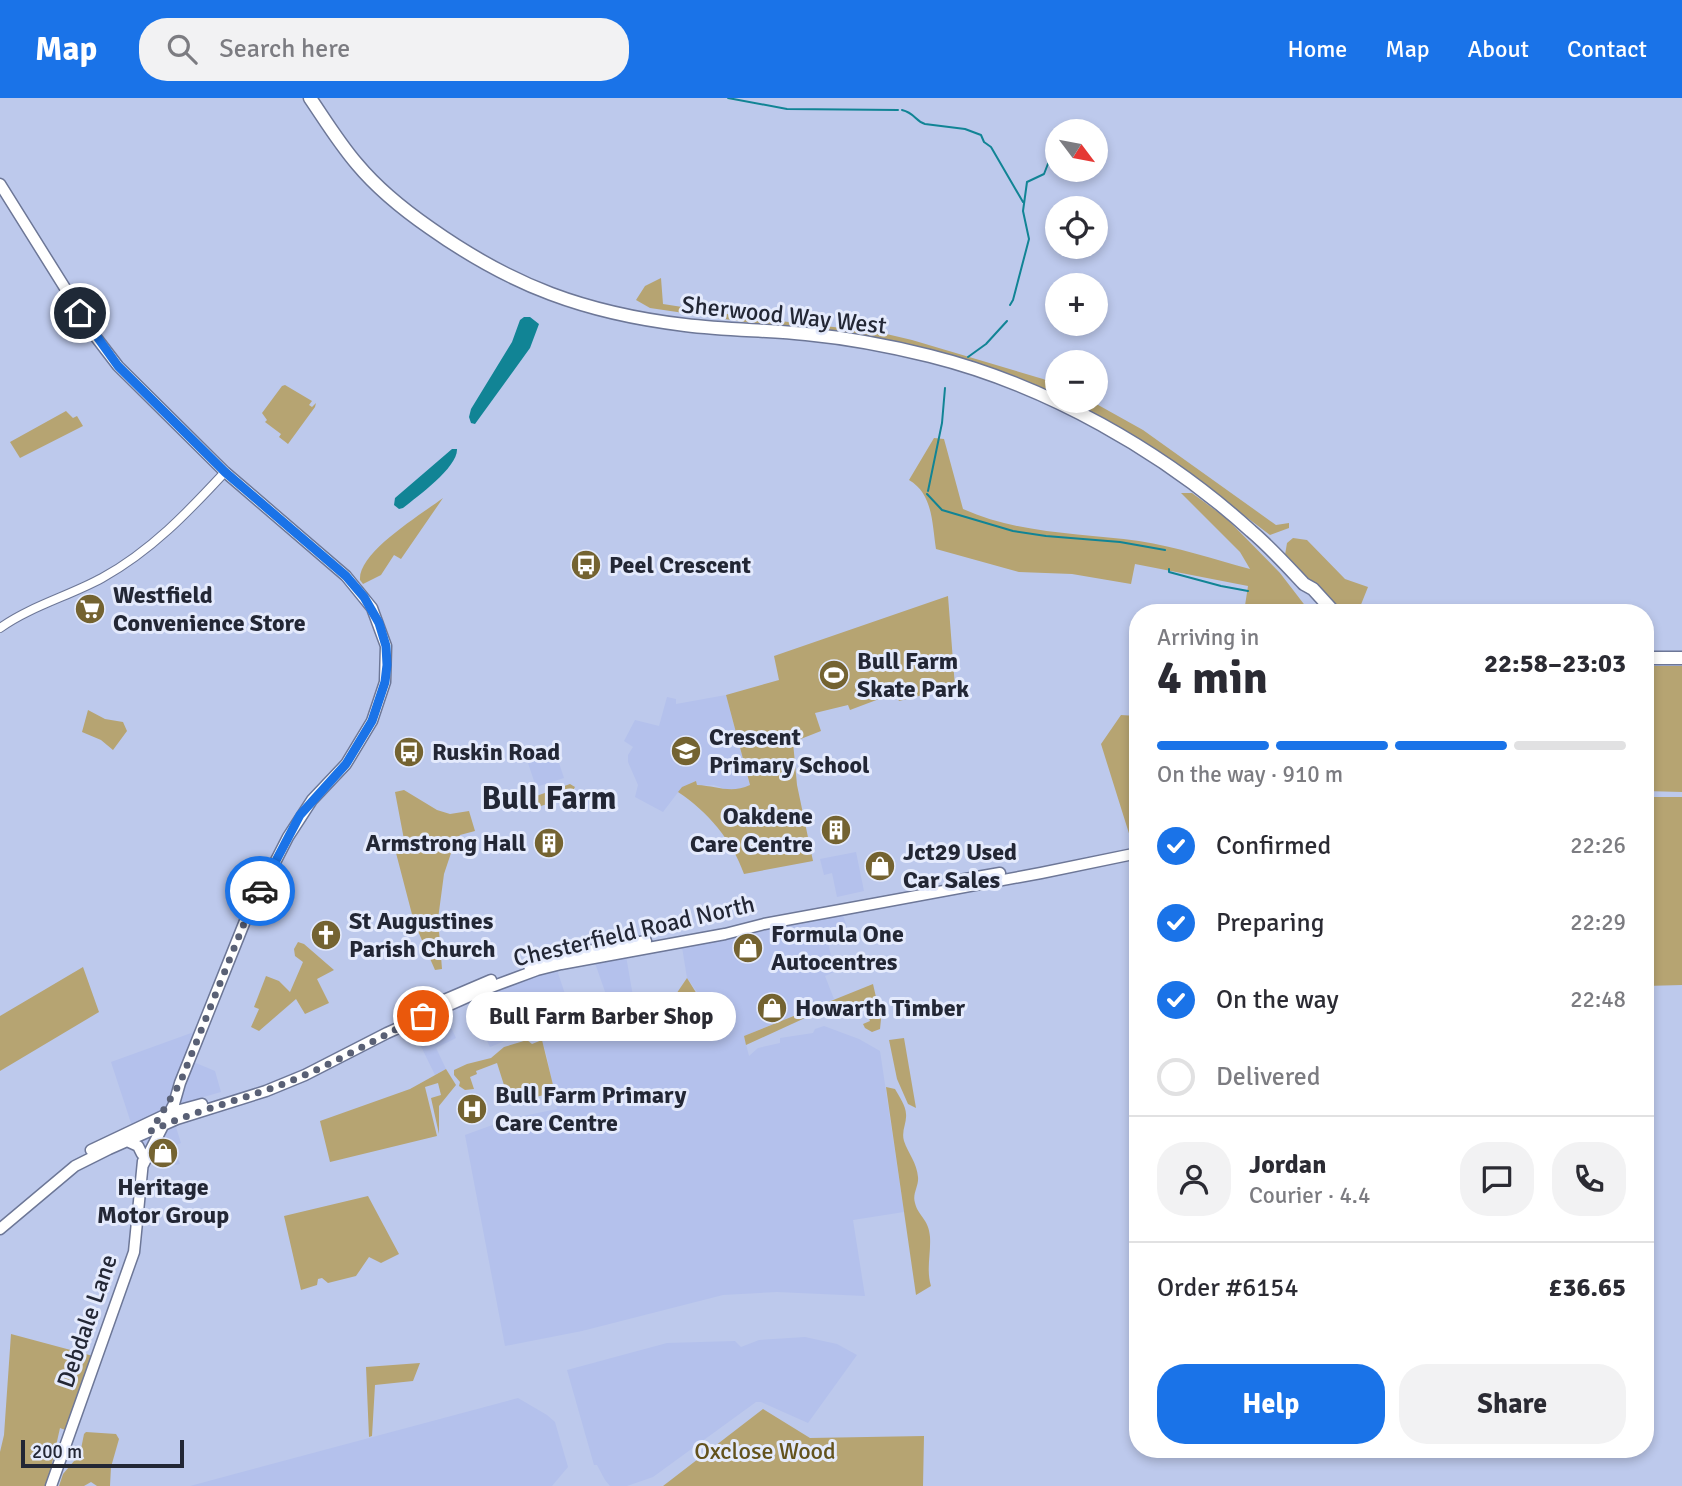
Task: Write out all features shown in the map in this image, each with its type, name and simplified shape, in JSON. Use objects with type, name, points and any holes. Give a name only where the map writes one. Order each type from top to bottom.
[{"type":"highway","name":"Sherwood Way West","points":[[310,98],[358,165],[386,193],[464,252],[513,279],[567,301],[621,316],[688,325],[820,335],[932,356],[1018,386],[1132,441],[1189,481],[1251,530],[1327,604]]},
{"type":"highway","name":"Sherwood Way West","points":[[1304,583],[1318,604]]},
{"type":"highway","points":[[1654,659],[1682,658]]},
{"type":"main road","points":[[0,184],[95,336],[118,366],[225,472],[328,560],[364,597],[379,623],[386,646],[387,665],[379,704],[365,735],[341,770],[312,800],[288,837],[249,913],[169,1113],[151,1131],[75,1166],[0,1229]]},
{"type":"main road","name":"Chesterfield Road North","points":[[1089,860],[1129,849]]},
{"type":"main road","name":"Chesterfield Road North","points":[[169,1113],[264,1085],[294,1073],[422,1008],[543,961],[1129,854]]},
{"type":"main road","name":"Chesterfield Road North","points":[[160,1122],[305,1075],[423,1016],[537,970],[974,882]]},
{"type":"main road","points":[[179,1088],[181,1103],[194,1106]]},
{"type":"main road","points":[[0,1220],[72,1161],[109,1140],[160,1122],[179,1088]]},
{"type":"main road","name":"Debdale Lane","points":[[143,1160],[160,1122]]},
{"type":"main road","name":"Debdale Lane","points":[[51,1486],[134,1252],[143,1160],[151,1131]]},
{"type":"main road","points":[[127,1141],[138,1146],[143,1160]]},
{"type":"street","points":[[0,628],[130,561],[178,522],[225,472]]},
{"type":"shaded area","points":[[524,317],[530,317],[539,324],[530,348],[475,424],[471,423],[471,409]]},
{"type":"shaded area","points":[[452,449],[457,449],[456,456],[436,481],[403,508],[399,509],[394,505],[395,498]]},
{"type":"shaded area","name":"Crescent Primary School","points":[[726,695],[750,786],[730,791],[714,785],[682,787],[663,812],[635,797],[638,785],[628,762],[628,755],[633,747],[624,741],[635,720],[659,726],[667,697],[676,699],[676,704]]},
{"type":"shaded area","points":[[556,754],[564,778],[536,787],[528,763]]},
{"type":"shaded area","points":[[856,852],[864,891],[837,897],[832,873],[824,875],[820,859]]},
{"type":"shaded area","points":[[843,915],[849,933],[828,941],[834,972],[825,976],[834,999],[744,1036],[749,1056],[758,1048],[780,1043],[780,1038],[813,1033],[815,1029],[824,1026],[859,1039],[880,1051],[904,1212],[853,1220],[865,1296],[777,1292],[723,1295],[582,1331],[505,1346],[465,1135],[509,1119],[557,1109],[547,1057],[538,1028],[490,1047],[469,1003],[531,977],[557,970],[565,994],[560,996],[569,1024],[552,1028],[637,1013],[701,1006],[700,996],[687,978],[682,947]]},
{"type":"shaded area","points":[[626,956],[634,1002],[610,1006],[595,963]]},
{"type":"shaded area","points":[[444,1012],[456,1038],[436,1048],[446,1069],[435,1075],[412,1028]]},
{"type":"shaded area","points":[[194,1032],[184,1058],[215,1071],[221,1092],[193,1100],[176,1127],[181,1143],[173,1146],[180,1164],[175,1165],[171,1154],[153,1158],[131,1123],[111,1062]]},
{"type":"shaded area","points":[[805,1337],[837,1344],[857,1355],[808,1423],[756,1402],[653,1477],[627,1486],[610,1486],[597,1465],[594,1465],[567,1370],[667,1343],[735,1341],[741,1347],[759,1340]]},
{"type":"shaded area","points":[[518,1398],[555,1422],[568,1467],[552,1486],[190,1486]]},
{"type":"green space","points":[[661,278],[663,304],[753,318],[878,332],[912,340],[1043,379],[1045,392],[844,333],[650,308],[636,300],[645,286]]},
{"type":"green space","points":[[285,385],[312,401],[309,405],[312,407],[316,403],[288,444],[279,437],[281,434],[265,422],[267,420],[262,413]]},
{"type":"green space","points":[[1108,410],[1143,430],[1276,525],[1289,523],[1289,528],[1270,535],[1163,454],[1090,413],[1108,413]]},
{"type":"green space","points":[[66,411],[73,418],[77,416],[83,426],[20,458],[10,442]]},
{"type":"green space","points":[[934,438],[944,439],[963,509],[1028,528],[1153,544],[1250,569],[1240,552],[1181,493],[1192,493],[1226,518],[1280,573],[1304,604],[1245,604],[1248,586],[1135,564],[1131,584],[1072,574],[1019,572],[936,549],[927,501],[917,486],[909,480]]},
{"type":"green space","points":[[443,498],[401,559],[394,555],[381,575],[363,584],[360,580],[362,569],[380,546]]},
{"type":"green space","points":[[1293,538],[1307,540],[1345,579],[1368,587],[1361,604],[1333,604],[1285,555],[1287,543]]},
{"type":"green space","points":[[948,596],[955,687],[899,701],[895,693],[850,710],[848,705],[815,713],[821,731],[793,742],[797,785],[813,861],[744,874],[733,850],[718,828],[699,808],[678,792],[682,787],[696,781],[697,785],[730,789],[750,785],[726,695],[779,680],[774,656]]},
{"type":"green space","points":[[1654,666],[1682,666],[1682,792],[1654,791]]},
{"type":"green space","points":[[88,710],[105,719],[123,722],[127,731],[113,750],[101,740],[82,732]]},
{"type":"green space","points":[[1121,715],[1129,716],[1129,833],[1101,744]]},
{"type":"green space","points":[[570,784],[575,787],[569,797],[541,806],[525,800]]},
{"type":"green space","points":[[404,790],[437,810],[450,814],[469,811],[475,831],[460,835],[454,844],[444,874],[438,919],[442,969],[435,970],[414,922],[396,853],[406,850],[395,792]]},
{"type":"green space","points":[[1654,797],[1682,797],[1682,985],[1654,986]]},
{"type":"green space","points":[[298,942],[304,944],[334,970],[317,979],[329,1003],[305,1014],[296,999],[259,1031],[251,1027],[259,1009],[254,1007],[266,976],[279,981],[290,992],[303,962],[295,956],[294,949]]},
{"type":"green space","points":[[83,967],[99,1012],[0,1071],[0,1016]]},
{"type":"green space","points":[[687,978],[700,999],[553,1036],[552,1028],[612,1011],[610,1006],[634,1002],[637,1006],[670,1003]]},
{"type":"green space","points":[[873,984],[881,1019],[880,1029],[872,1032],[865,1028],[863,1024],[870,1021],[863,1003],[854,1006],[849,1016],[840,1011],[805,1018],[746,1045],[744,1036]]},
{"type":"green space","points":[[904,1038],[916,1108],[908,1104],[897,1079],[889,1040]]},
{"type":"green space","points":[[527,1040],[532,1044],[542,1040],[554,1089],[551,1093],[510,1104],[497,1063],[476,1071],[477,1074],[470,1077],[474,1089],[465,1090],[459,1086],[460,1082],[454,1075],[454,1070],[491,1058],[504,1047]]},
{"type":"green space","points":[[446,1069],[456,1085],[439,1106],[439,1134],[431,1098],[441,1095],[438,1083],[425,1087],[437,1136],[330,1162],[320,1121],[410,1089]]},
{"type":"green space","points":[[886,1087],[895,1089],[905,1108],[903,1137],[918,1177],[914,1200],[929,1231],[931,1286],[916,1295]]},
{"type":"green space","points":[[368,1196],[399,1254],[381,1263],[369,1257],[356,1276],[328,1283],[322,1278],[318,1279],[317,1285],[301,1290],[284,1216]]},
{"type":"green space","points":[[11,1334],[93,1356],[68,1431],[60,1428],[47,1486],[0,1486],[0,1452],[4,1435]]},
{"type":"green space","points":[[420,1363],[413,1381],[375,1385],[372,1436],[369,1437],[366,1367]]},
{"type":"green space","name":"Oxclose Wood","points":[[763,1409],[810,1438],[924,1436],[923,1486],[663,1486]]},
{"type":"green space","points":[[86,1432],[116,1434],[119,1439],[111,1467],[110,1486],[97,1486],[91,1482],[84,1486],[59,1486],[63,1474],[80,1454]]},
{"type":"waterway","points":[[728,98],[787,109],[898,110]]},
{"type":"waterway","points":[[902,110],[925,124],[965,129],[981,135],[1023,202]]},
{"type":"waterway","points":[[1010,305],[1029,239],[1023,211],[1027,182],[1045,171]]},
{"type":"waterway","points":[[968,357],[986,344],[1007,321]]},
{"type":"waterway","points":[[928,491],[942,423],[945,388]]},
{"type":"waterway","points":[[927,494],[942,510],[1013,531],[1120,542],[1165,550]]},
{"type":"waterway","points":[[1169,569],[1169,572],[1248,591]]},
{"type":"way so far","points":[[260,891],[245,921],[180,1083],[151,1131],[179,1118],[266,1091],[305,1075],[423,1016]]},
{"type":"place","name":"Peel Crescent","points":[[586,565]]},
{"type":"place","name":"Westfield Convenience Store","points":[[90,609]]},
{"type":"place","name":"Bull Farm Skate Park","points":[[834,675]]},
{"type":"place","name":"Crescent Primary School","points":[[686,751]]},
{"type":"place","name":"Ruskin Road","points":[[409,752]]},
{"type":"place","name":"Oakdene Care Centre","points":[[836,830]]},
{"type":"place","name":"Armstrong Hall","points":[[549,843]]},
{"type":"place","name":"Jct29 Used Car Sales","points":[[880,866]]},
{"type":"place","name":"St Augustines Parish Church","points":[[326,935]]},
{"type":"place","name":"Formula One Autocentres","points":[[748,948]]},
{"type":"place","name":"Howarth Timber","points":[[772,1008]]},
{"type":"place","name":"Bull Farm Barber Shop","points":[[423,1016]]},
{"type":"place","name":"Bull Farm Primary Care Centre","points":[[472,1109]]},
{"type":"place","name":"Heritage Motor Group","points":[[163,1153]]},
{"type":"district","name":"Bull Farm","points":[[549,798]]},
{"type":"route","points":[[80,313],[118,366],[225,472],[346,576],[372,608],[379,623],[386,646],[387,665],[385,682],[372,721],[346,764],[300,815],[260,891]]}]
